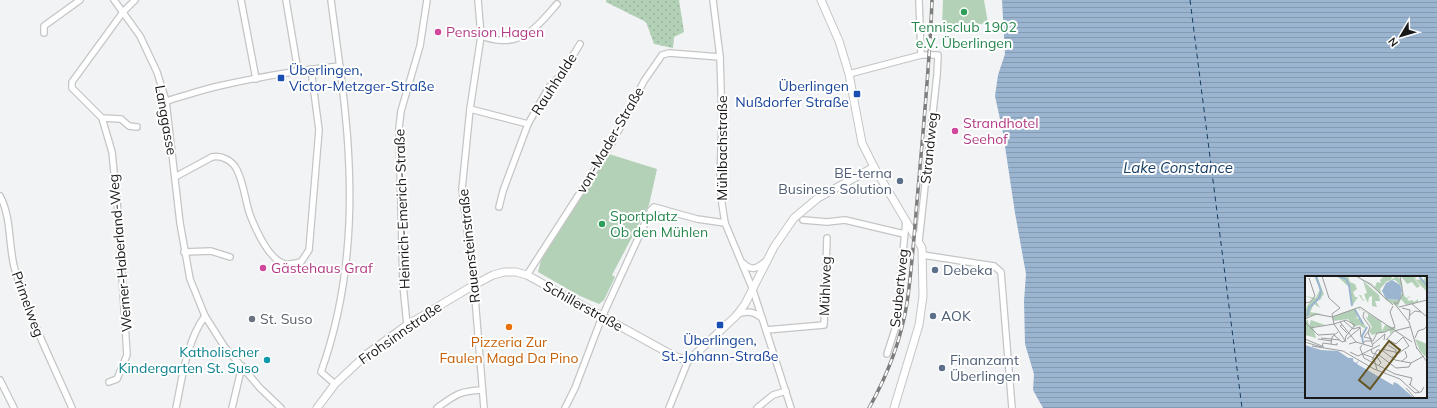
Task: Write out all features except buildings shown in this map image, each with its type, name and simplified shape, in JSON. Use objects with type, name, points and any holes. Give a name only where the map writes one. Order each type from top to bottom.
[{"type":"street","points":[[44,33],[44,26],[80,0]]},
{"type":"street","name":"Langgasse","points":[[114,0],[140,36],[157,72],[166,102],[184,252],[190,279],[205,316],[224,346],[260,388],[281,408]]},
{"type":"street","points":[[123,12],[136,0]]},
{"type":"street","points":[[241,0],[256,79]]},
{"type":"street","points":[[286,0],[298,71]]},
{"type":"street","points":[[331,0],[340,66],[349,166],[349,218],[346,256],[339,304],[330,344],[321,372],[335,384]]},
{"type":"street","name":"Heinrich-Emerich-Straße","points":[[407,325],[403,284],[399,128],[401,112],[420,46],[426,0]]},
{"type":"street","name":"Rauensteinstraße","points":[[478,0],[481,36],[470,109],[462,189],[474,284],[484,408]]},
{"type":"street","name":"Mühlbachstraße","points":[[713,0],[720,57],[722,121],[720,181],[725,223],[753,290],[791,408]]},
{"type":"street","points":[[821,0],[839,41],[849,74],[862,143],[874,167],[922,248],[923,296],[919,325],[894,408]]},
{"type":"street","points":[[849,74],[921,55],[919,0]]},
{"type":"street","points":[[481,36],[500,41],[518,39],[531,32],[558,4]]},
{"type":"street","name":"Werner-Haberland-Weg","points":[[109,382],[117,379],[127,355],[117,200],[112,152],[102,118],[72,88],[72,82],[123,12]]},
{"type":"street","name":"Rauhhalde","points":[[499,207],[503,191],[528,124],[549,87],[561,75],[580,44]]},
{"type":"street","name":"von-Mader-Straße","points":[[527,275],[592,176],[612,143],[641,86],[662,55],[669,53],[720,57]]},
{"type":"street","name":"Strandweg","points":[[919,241],[938,55],[921,55]]},
{"type":"street","points":[[166,102],[218,86],[298,71],[340,66]]},
{"type":"street","points":[[175,177],[212,157],[218,156],[228,160],[237,169],[251,216],[267,250],[285,264],[301,262],[309,250],[319,130],[311,69]]},
{"type":"street","name":"Rauhhalde","points":[[470,109],[528,124]]},
{"type":"street","points":[[102,118],[121,119],[129,126],[137,127]]},
{"type":"street","points":[[669,408],[688,361],[737,314],[745,304],[768,258],[786,229],[802,210],[823,195],[874,167]]},
{"type":"street","name":"Primelweg","points":[[0,196],[6,217],[14,268],[37,332],[72,408]]},
{"type":"street","points":[[565,408],[575,388],[602,317],[651,210],[654,207],[697,219],[725,223]]},
{"type":"street","points":[[803,220],[827,222],[845,220],[904,234]]},
{"type":"street","name":"Seubertweg","points":[[887,354],[896,326],[906,220]]},
{"type":"street","name":"Mühlweg","points":[[766,330],[824,325],[827,238]]},
{"type":"street","points":[[184,252],[211,251],[230,257]]},
{"type":"street","points":[[923,255],[991,265],[1000,272],[1012,408]]},
{"type":"street","points":[[740,259],[746,266],[758,268],[768,258]]},
{"type":"street","name":"Schillerstraße","points":[[474,284],[504,272],[516,272],[527,275],[674,356],[688,361]]},
{"type":"street","name":"Frohsinnstraße","points":[[317,408],[335,384],[367,354],[407,325],[474,284]]},
{"type":"street","points":[[737,314],[751,312],[762,318]]},
{"type":"street","points":[[176,408],[192,339],[197,326],[205,316]]},
{"type":"street","points":[[232,408],[242,366]]},
{"type":"street","points":[[0,380],[14,408]]},
{"type":"street","points":[[437,408],[450,398],[466,391],[482,390]]},
{"type":"street","points":[[758,408],[774,396],[786,391]]},
{"type":"green space","points":[[606,0],[679,0],[684,32],[674,37],[673,48],[654,44],[646,22],[606,2]]},
{"type":"green space","name":"Tennisclub 1902 e.V. Überlingen","points":[[943,0],[984,0],[988,23],[942,29]]},
{"type":"green space","name":"Sportplatz Ob den Mühlen","points":[[609,154],[657,169],[649,205],[612,275],[615,277],[604,300],[599,304],[580,296],[538,272],[541,260]]},
{"type":"water","name":"Lake Constance","points":[[1002,0],[1437,0],[1437,408],[1043,408],[1033,390],[1034,374],[1025,344],[1024,301],[1026,274],[1003,133],[995,96],[998,75],[1005,54]]},
{"type":"ferry route","points":[[1190,0],[1242,408]]},
{"type":"railway","points":[[869,408],[882,383],[897,344],[907,303],[927,90],[932,0]]},
{"type":"place","name":"Tennisclub 1902 e.V. Überlingen","points":[[964,12]]},
{"type":"place","name":"Pension Hagen","points":[[438,32]]},
{"type":"place","name":"Überlingen, Victor-Metzger-Straße","points":[[281,78]]},
{"type":"place","name":"Überlingen Nußdorfer Straße","points":[[857,94]]},
{"type":"place","name":"Strandhotel Seehof","points":[[955,131]]},
{"type":"place","name":"BE-terna Business Solution","points":[[900,181]]},
{"type":"place","name":"Sportplatz Ob den Mühlen","points":[[602,224]]},
{"type":"place","name":"Gästehaus Graf","points":[[263,268]]},
{"type":"place","name":"Debeka","points":[[935,270]]},
{"type":"place","name":"AOK","points":[[933,316]]},
{"type":"place","name":"St. Suso","points":[[252,319]]},
{"type":"place","name":"Überlingen, St.-Johann-Straße","points":[[720,325]]},
{"type":"place","name":"Pizzeria Zur Faulen Magd Da Pino","points":[[509,327]]},
{"type":"place","name":"Katholischer Kindergarten St. Suso","points":[[267,360]]},
{"type":"place","name":"Finanzamt Überlingen","points":[[942,368]]}]
